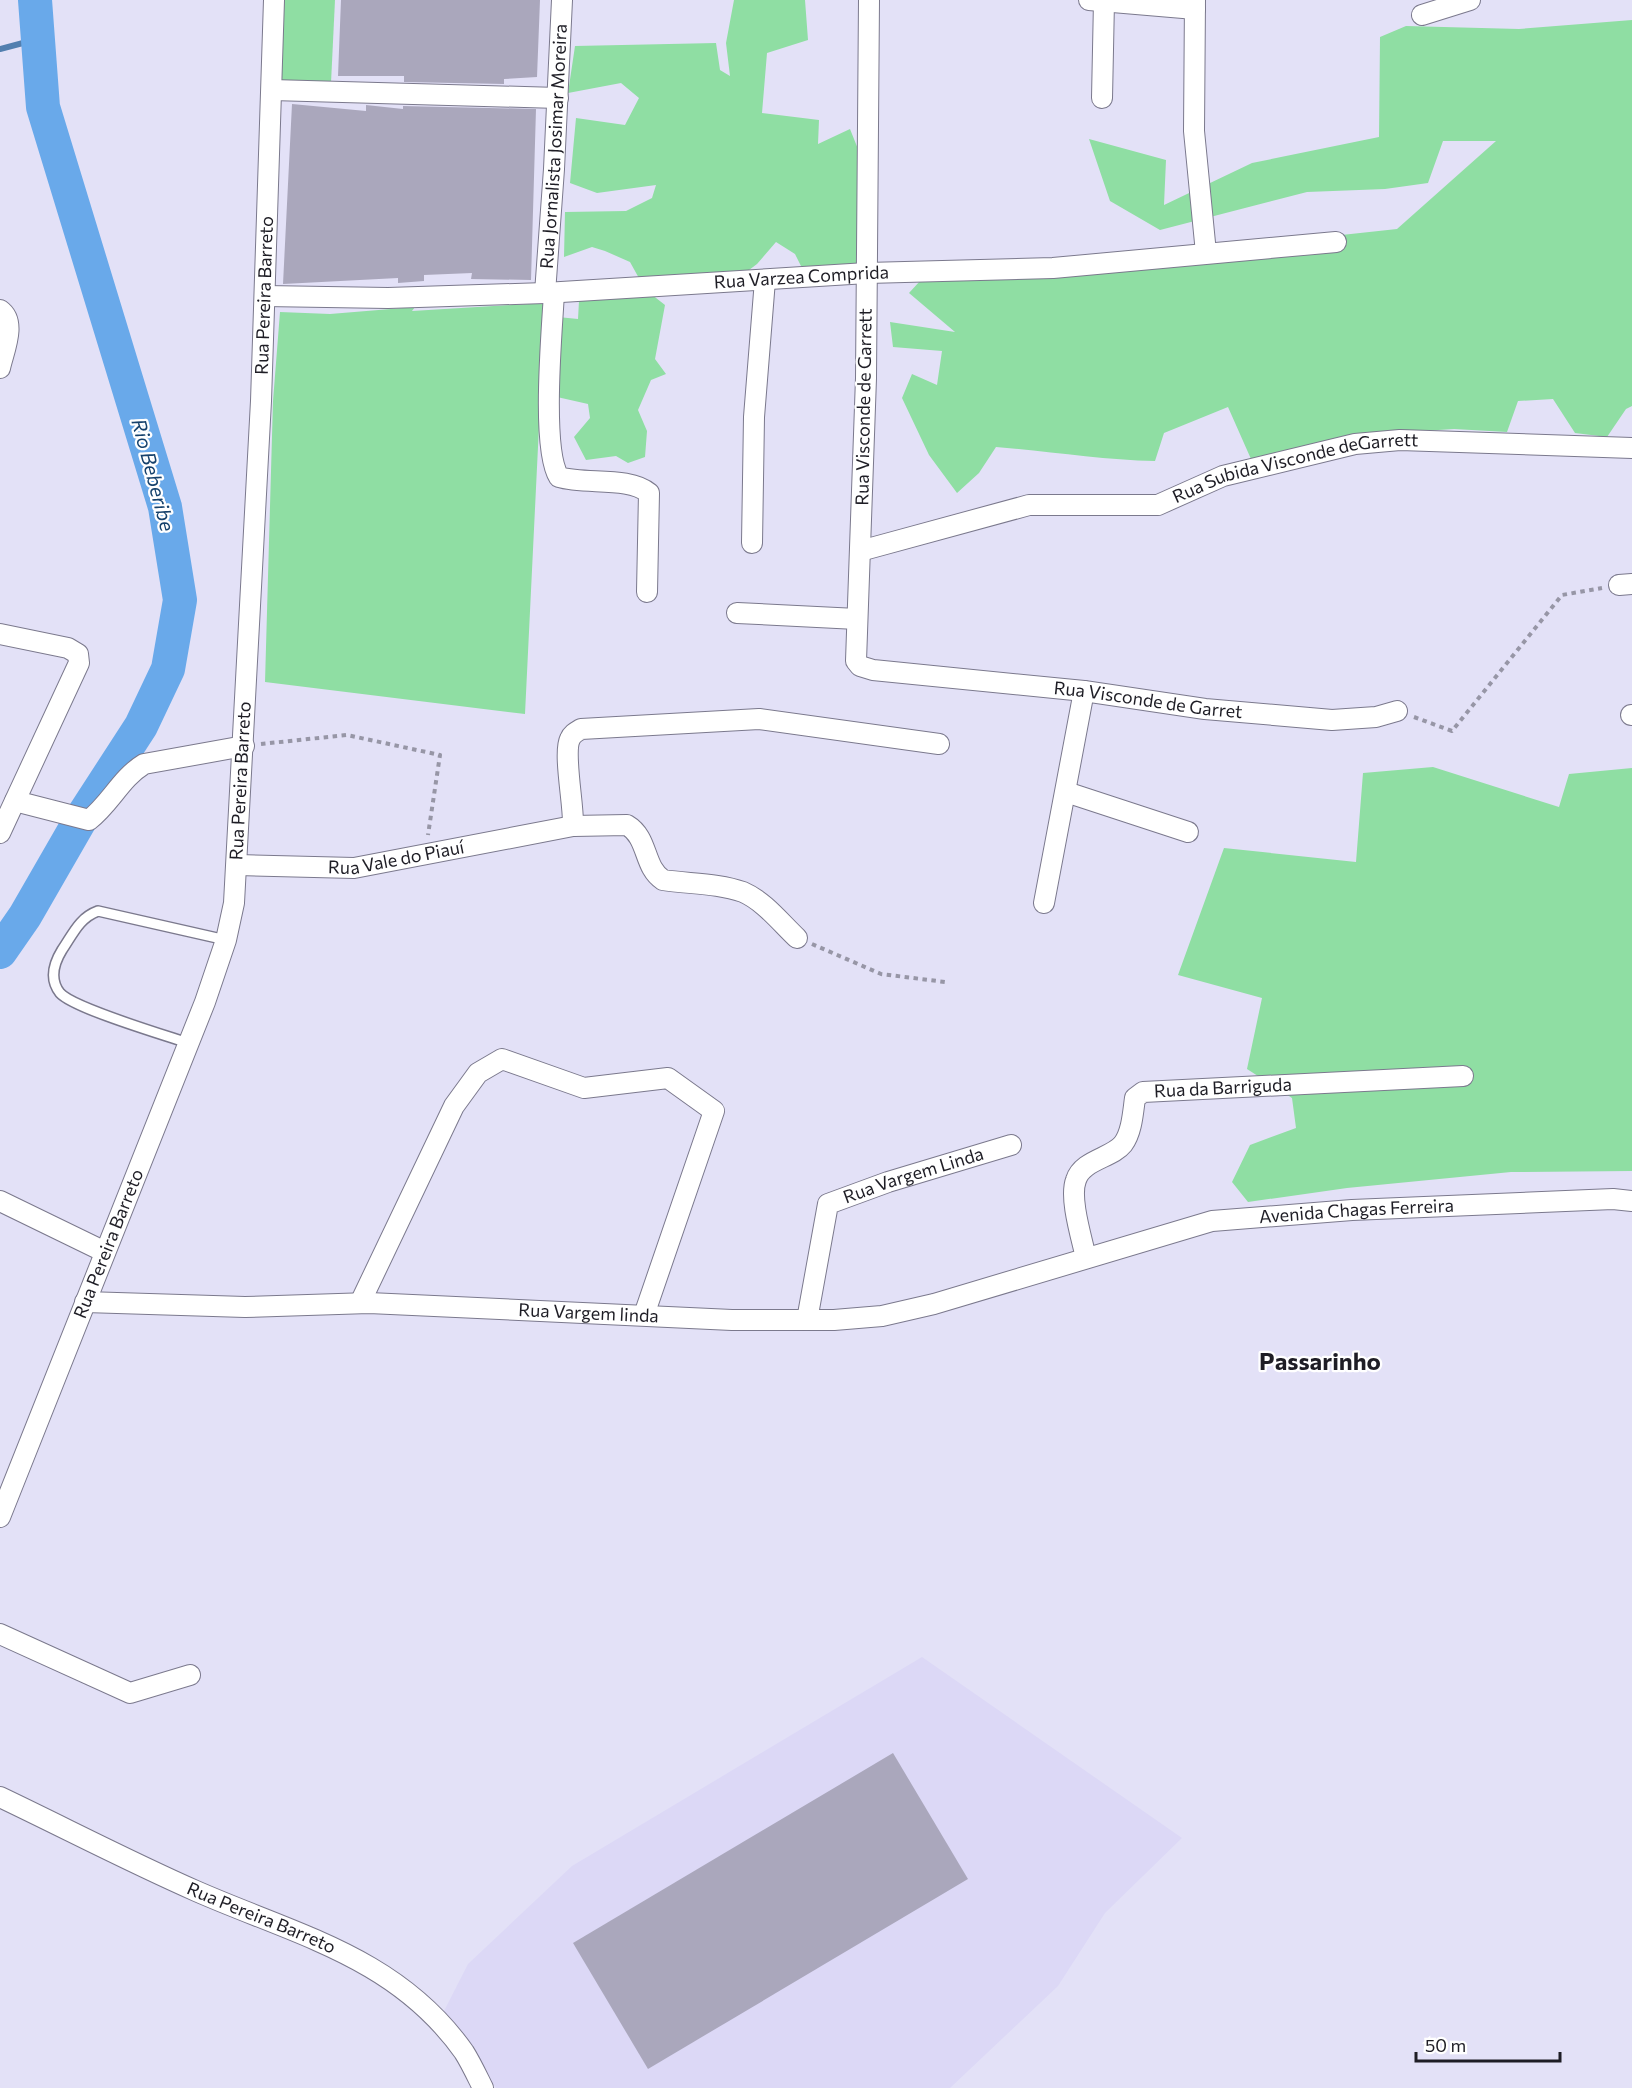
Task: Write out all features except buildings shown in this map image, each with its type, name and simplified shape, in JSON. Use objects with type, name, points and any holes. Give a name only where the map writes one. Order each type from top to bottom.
[{"type":"street","name":"Rua Pereira Barreto","points":[[0,1518],[188,1043],[226,940],[234,903],[238,865],[265,296],[274,0]]},
{"type":"street","name":"Rua Jornalista Josimar Moreira","points":[[562,0],[550,293],[551,461],[559,477],[571,481],[633,484],[649,493],[647,592]]},
{"type":"street","name":"Rua Visconde de Garrett","points":[[869,0],[867,273],[856,661],[860,666],[873,670],[899,673]]},
{"type":"street","points":[[1422,15],[1470,0]]},
{"type":"street","points":[[1102,98],[1096,1],[1195,4],[1195,152],[1206,253]]},
{"type":"street","points":[[272,90],[558,98]]},
{"type":"street","name":"Rua Varzea Comprida","points":[[265,296],[388,298],[550,293],[867,273],[1053,268],[1336,242]]},
{"type":"street","points":[[752,543],[754,417],[765,280]]},
{"type":"street","points":[[0,309],[8,317],[9,327],[0,368]]},
{"type":"street","name":"Rua Subida Visconde deGarrett","points":[[860,551],[1029,505],[1158,505],[1223,476],[1355,444],[1400,440],[1632,448]]},
{"type":"street","points":[[737,613],[857,619]]},
{"type":"street","points":[[0,634],[68,648],[78,654],[79,663],[0,833]]},
{"type":"street","name":"Rua Visconde de Garret","points":[[899,673],[1084,691],[1205,709],[1332,720],[1376,717],[1397,711]]},
{"type":"street","points":[[1044,903],[1084,691]]},
{"type":"street","points":[[797,938],[761,903],[744,893],[724,887],[663,880],[656,875],[640,837],[627,825],[573,826],[567,749],[570,739],[581,729],[759,719],[939,744]]},
{"type":"street","points":[[15,801],[85,820],[101,811],[131,772],[144,764],[244,746]]},
{"type":"street","points":[[1066,792],[1188,832]]},
{"type":"street","name":"Rua Vale do Piauí","points":[[238,865],[354,868],[573,826]]},
{"type":"street","points":[[360,1303],[454,1106],[478,1073],[502,1059],[584,1088],[668,1078],[714,1111],[644,1315]]},
{"type":"street","name":"Rua da Barriguda","points":[[1086,1258],[1075,1200],[1076,1179],[1085,1167],[1123,1144],[1129,1132],[1135,1098],[1143,1092],[1463,1076]]},
{"type":"street","name":"Rua Vargem Linda","points":[[807,1320],[828,1204],[888,1182],[1011,1145]]},
{"type":"street","name":"Avenida Chagas Ferreira","points":[[1086,1258],[1212,1221],[1352,1210],[1613,1199],[1632,1201]]},
{"type":"street","points":[[0,1201],[105,1251]]},
{"type":"street","name":"Rua Vargem linda","points":[[85,1302],[244,1307],[360,1303],[732,1320],[807,1320],[882,1316],[1003,1285],[1086,1258]]},
{"type":"street","points":[[0,1634],[130,1693],[190,1675]]},
{"type":"street","name":"Rua Pereira Barreto","points":[[0,1797],[197,1891],[331,1946],[373,1967],[408,1993],[433,2017],[464,2052],[483,2088]]},
{"type":"lane","points":[[188,1043],[100,1013],[61,994],[54,983],[54,962],[84,916],[98,911],[226,940]]},
{"type":"path","points":[[1397,711],[1452,731],[1562,595],[1626,584]]},
{"type":"path","points":[[244,746],[347,735],[440,755],[425,854]]},
{"type":"path","points":[[797,938],[881,974],[945,982]]},
{"type":"shaded area","points":[[922,1657],[1182,1838],[1105,1913],[1058,1986],[950,2088],[496,2088],[464,2040],[442,2015],[468,1964],[572,1866]]},
{"type":"green space","points":[[282,0],[335,0],[331,83],[282,81]]},
{"type":"green space","points":[[734,0],[805,0],[808,40],[767,53],[762,113],[819,120],[818,144],[850,129],[858,149],[860,274],[801,266],[795,254],[776,242],[757,264],[745,273],[640,280],[630,262],[592,247],[564,257],[565,212],[626,211],[652,198],[656,185],[597,193],[570,183],[576,118],[625,125],[639,98],[621,83],[568,93],[575,46],[716,43],[720,70],[730,76],[726,43]]},
{"type":"green space","points":[[1632,20],[1632,406],[1626,409],[1607,437],[1575,433],[1553,399],[1518,401],[1507,432],[1454,429],[1345,436],[1251,459],[1228,407],[1164,433],[1155,461],[996,447],[979,473],[957,493],[929,455],[902,398],[912,374],[937,385],[942,351],[893,347],[890,322],[955,332],[909,293],[920,281],[1397,229],[1496,141],[1443,141],[1428,183],[1385,189],[1307,192],[1160,230],[1110,201],[1089,139],[1166,160],[1164,205],[1252,163],[1379,137],[1380,37],[1406,26],[1519,29]]},
{"type":"green space","points":[[642,287],[665,305],[655,359],[666,374],[651,380],[638,410],[647,431],[645,457],[628,463],[616,456],[586,460],[574,437],[590,418],[588,404],[557,397],[558,317],[578,319],[579,301],[606,290]]},
{"type":"green space","points":[[545,303],[525,714],[265,682],[273,401],[280,312],[330,314],[415,307],[412,311]]},
{"type":"green space","points":[[1433,767],[1559,807],[1569,774],[1632,768],[1632,1171],[1511,1172],[1347,1188],[1248,1202],[1232,1182],[1250,1145],[1296,1128],[1292,1098],[1247,1069],[1262,998],[1178,975],[1224,848],[1356,862],[1363,773]]},
{"type":"waterway","name":"Rio Beberibe","points":[[0,952],[25,916],[82,817],[141,726],[168,669],[180,600],[165,507],[43,107],[35,0]]},
{"type":"waterway","points":[[0,49],[38,39]]},
{"type":"district","name":"Passarinho","points":[[1320,1362]]}]
